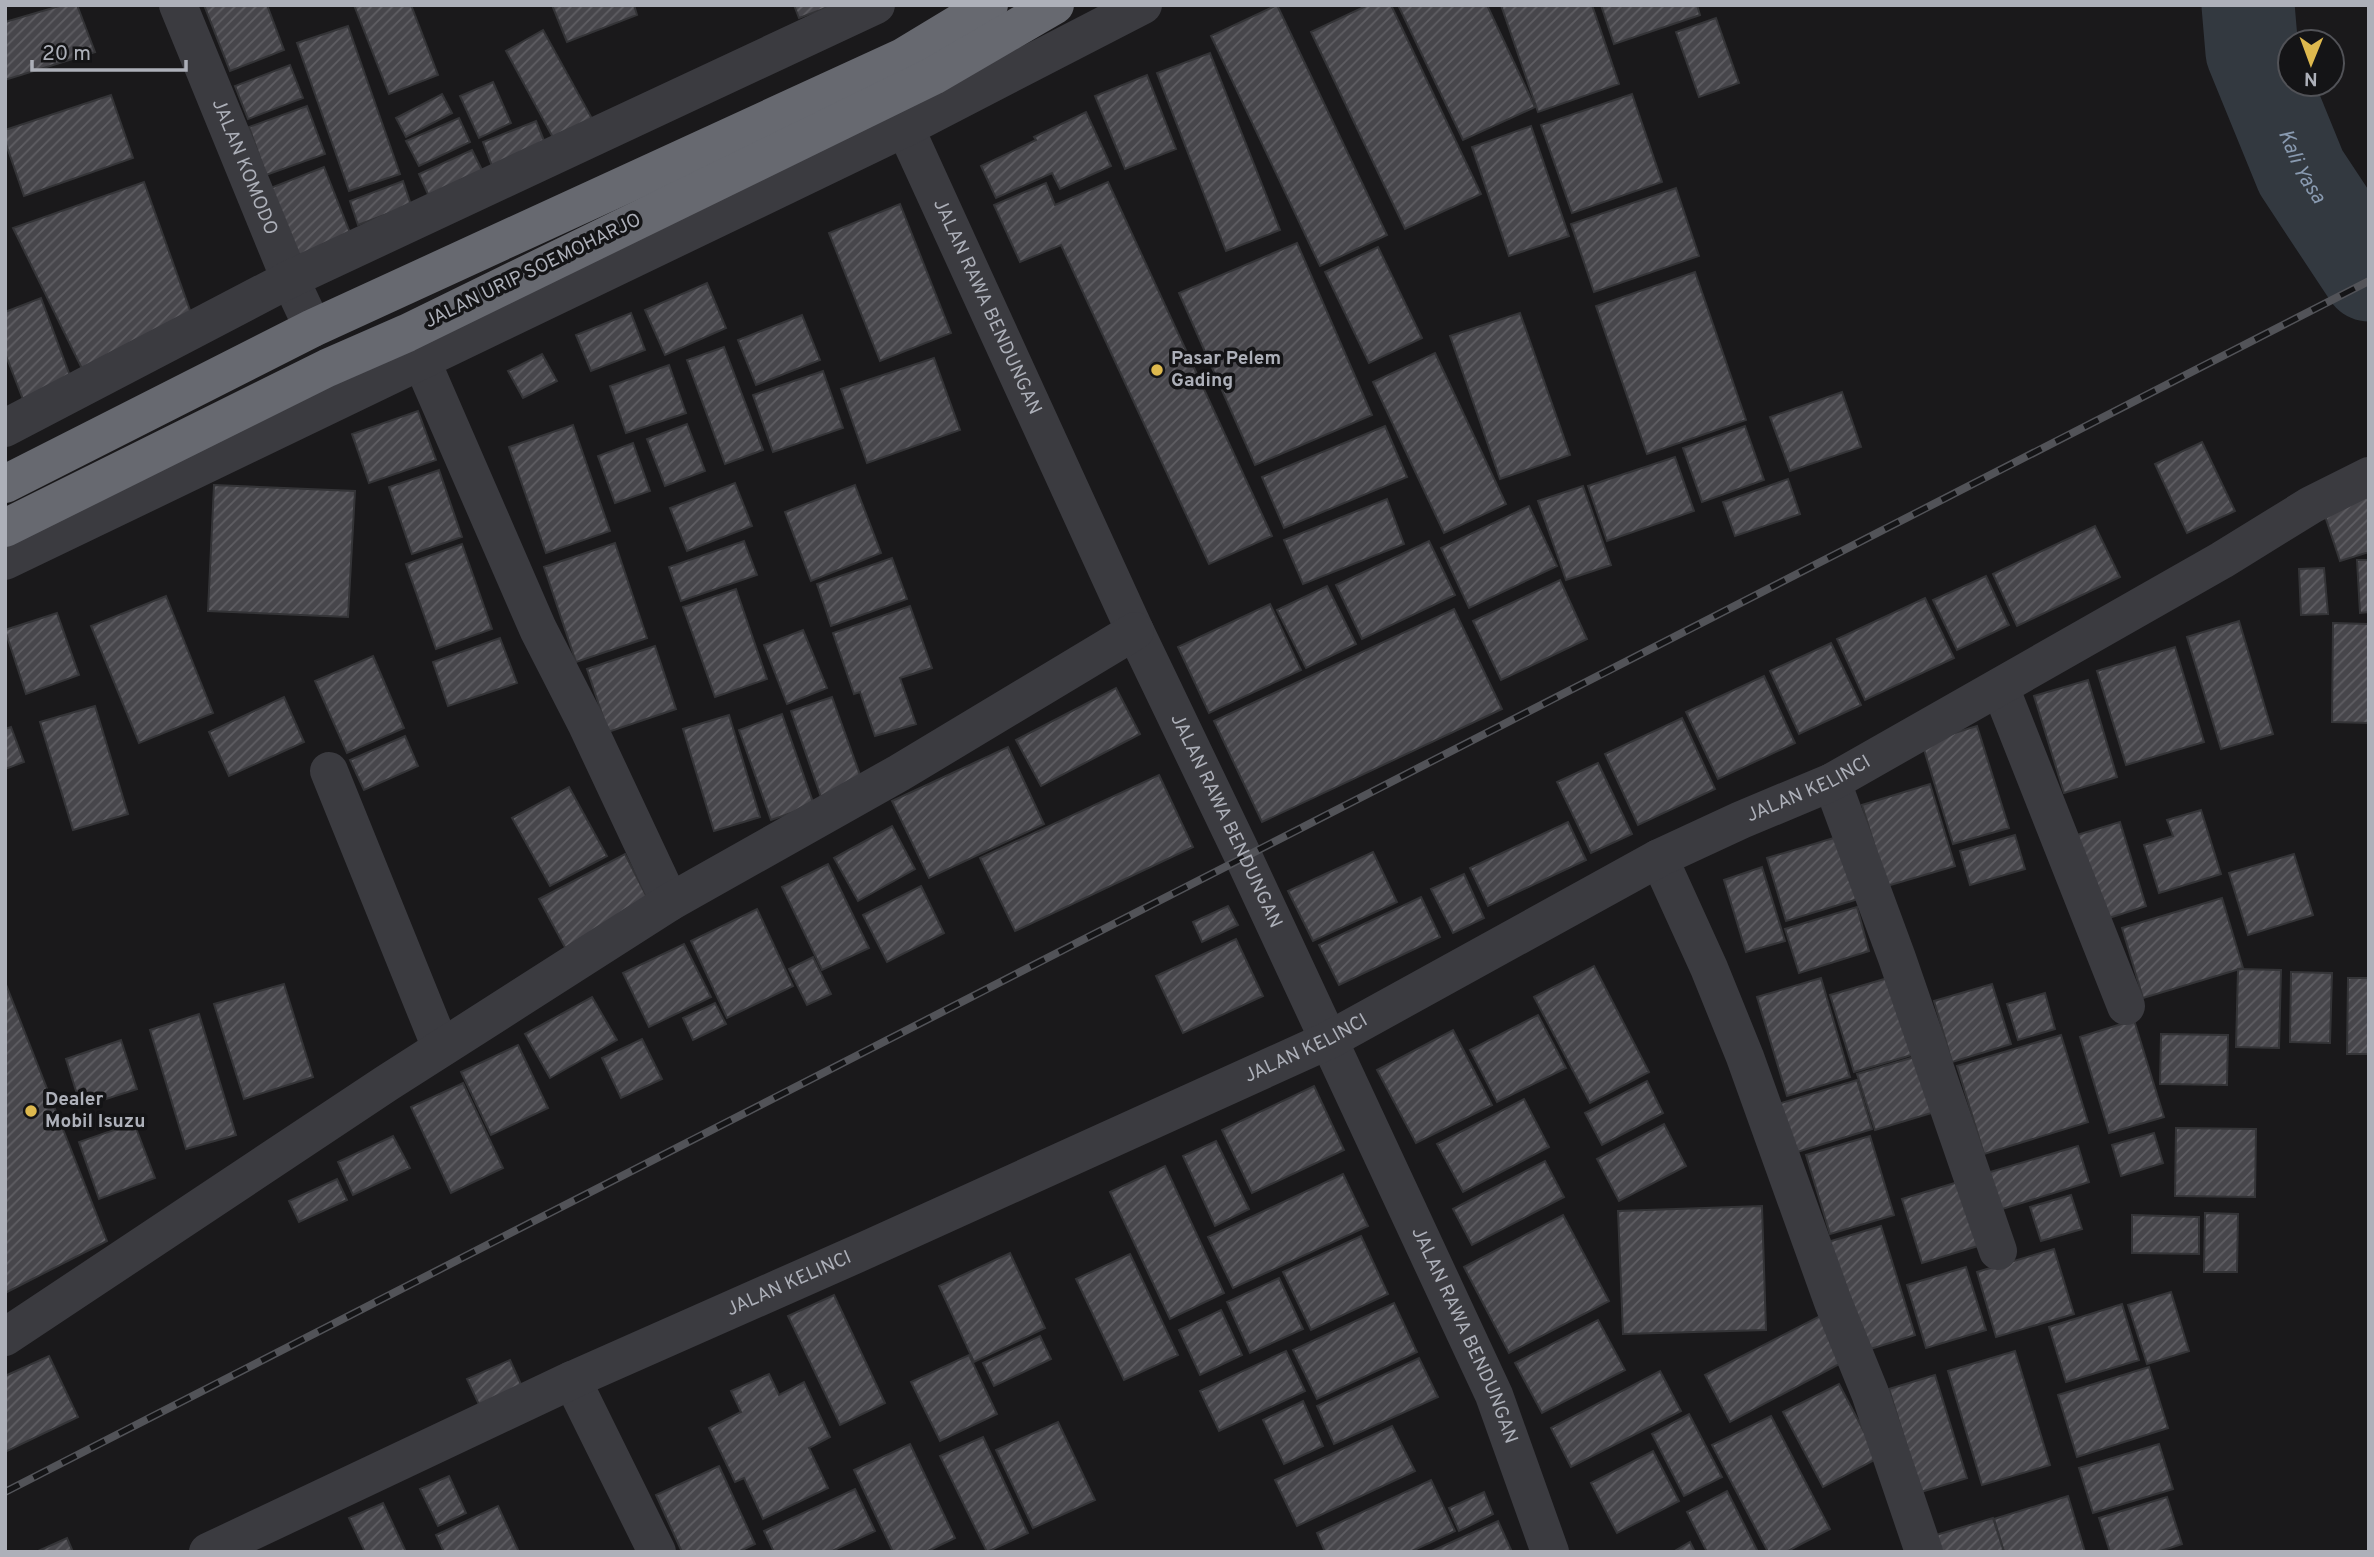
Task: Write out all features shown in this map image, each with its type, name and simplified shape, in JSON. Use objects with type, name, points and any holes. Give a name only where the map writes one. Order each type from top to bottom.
[{"type":"highway","name":"JALAN URIP SOEMOHARJO","points":[[5,484],[313,328],[903,57],[989,5]]},
{"type":"highway","name":"JALAN URIP SOEMOHARJO","points":[[5,528],[327,368],[414,347],[898,112],[933,76],[1055,5]]},
{"type":"street","name":"JALAN KOMODO","points":[[178,5],[290,279],[313,328]]},
{"type":"street","points":[[5,428],[290,279],[876,5]]},
{"type":"street","points":[[898,112],[1143,5]]},
{"type":"street","name":"JALAN RAWA BENDUNGAN","points":[[898,112],[1135,631],[1494,1395],[1549,1552]]},
{"type":"street","points":[[5,561],[414,347],[538,629],[586,723],[670,902]]},
{"type":"street","name":"JALAN KELINCI","points":[[208,1552],[572,1380],[869,1250],[1329,1040],[1659,858],[1832,782],[2222,560],[2311,505],[2369,476]]},
{"type":"street","points":[[5,1337],[442,1048],[670,902],[899,774],[1135,631]]},
{"type":"street","points":[[2000,687],[2126,1006]]},
{"type":"street","points":[[328,771],[442,1048]]},
{"type":"street","points":[[1832,782],[1897,958],[1998,1251]]},
{"type":"street","points":[[1659,858],[1709,968],[1745,1057],[1833,1302],[1870,1393],[1924,1552]]},
{"type":"street","points":[[572,1380],[657,1552]]},
{"type":"building","points":[[63,5],[77,5],[95,52],[5,80],[5,22]]},
{"type":"building","points":[[204,5],[267,5],[284,50],[230,71]]},
{"type":"building","points":[[354,5],[411,5],[438,75],[389,94]]},
{"type":"building","points":[[552,5],[634,5],[637,15],[567,42]]},
{"type":"building","points":[[794,5],[834,5],[799,18]]},
{"type":"building","points":[[1277,5],[1387,235],[1320,266],[1211,36]]},
{"type":"building","points":[[1368,5],[1391,5],[1481,194],[1405,229],[1311,32]]},
{"type":"building","points":[[1398,5],[1487,5],[1535,107],[1463,140]]},
{"type":"building","points":[[1501,5],[1592,5],[1619,84],[1538,112]]},
{"type":"building","points":[[1601,5],[1697,5],[1700,15],[1614,44]]},
{"type":"building","points":[[1716,18],[1739,83],[1699,97],[1676,32]]},
{"type":"building","points":[[348,26],[400,174],[349,191],[297,43]]},
{"type":"building","points":[[543,30],[595,124],[557,145],[506,51]]},
{"type":"building","points":[[1210,53],[1280,230],[1226,251],[1157,73]]},
{"type":"building","points":[[290,65],[303,98],[248,119],[235,86]]},
{"type":"building","points":[[1147,75],[1176,149],[1125,169],[1095,96]]},
{"type":"building","points":[[493,82],[511,123],[479,138],[460,96]]},
{"type":"building","points":[[442,94],[452,113],[406,137],[396,118]]},
{"type":"building","points":[[1632,94],[1662,182],[1572,213],[1541,125]]},
{"type":"building","points":[[111,95],[133,158],[24,196],[5,141],[5,130]]},
{"type":"building","points":[[307,106],[325,154],[266,175],[249,127]]},
{"type":"building","points":[[1086,112],[1111,166],[1060,189],[1052,173],[996,198],[981,166]]},
{"type":"building","points":[[459,118],[470,142],[419,166],[406,141]]},
{"type":"building","points":[[536,121],[549,153],[495,174],[483,142]]},
{"type":"building","points":[[1531,126],[1569,236],[1509,256],[1472,147]]},
{"type":"building","points":[[472,150],[486,178],[431,201],[419,174]]},
{"type":"building","points":[[324,167],[356,248],[301,270],[268,189]]},
{"type":"building","points":[[403,181],[411,205],[358,225],[350,201]]},
{"type":"building","points":[[144,182],[196,327],[89,383],[13,228]]},
{"type":"building","points":[[1108,182],[1272,536],[1209,564],[1061,245],[1020,262],[994,205],[1046,183],[1055,205]]},
{"type":"building","points":[[1676,188],[1699,256],[1594,292],[1571,224]]},
{"type":"building","points":[[900,204],[951,333],[880,361],[829,233]]},
{"type":"building","points":[[1297,243],[1372,415],[1255,465],[1179,293]]},
{"type":"building","points":[[1378,247],[1422,338],[1369,363],[1325,272]]},
{"type":"building","points":[[1695,272],[1746,420],[1647,454],[1596,306]]},
{"type":"building","points":[[707,283],[726,328],[665,355],[645,310]]},
{"type":"building","points":[[41,298],[73,384],[24,402],[5,353],[5,312]]},
{"type":"building","points":[[631,313],[645,350],[591,371],[576,335]]},
{"type":"building","points":[[1520,313],[1570,455],[1500,479],[1450,336]]},
{"type":"building","points":[[802,315],[820,360],[756,385],[738,340]]},
{"type":"building","points":[[724,347],[763,450],[725,464],[687,360]]},
{"type":"building","points":[[1435,353],[1506,504],[1444,533],[1373,382]]},
{"type":"building","points":[[542,354],[557,381],[523,398],[508,371]]},
{"type":"building","points":[[934,358],[960,430],[867,463],[841,389]]},
{"type":"building","points":[[669,365],[686,413],[626,433],[610,386]]},
{"type":"building","points":[[823,371],[843,428],[773,452],[753,395]]},
{"type":"building","points":[[1842,392],[1861,447],[1790,471],[1770,417]]},
{"type":"building","points":[[418,411],[436,460],[369,483],[352,434]]},
{"type":"building","points":[[687,424],[705,471],[665,486],[647,439]]},
{"type":"building","points":[[573,425],[610,531],[546,553],[509,447]]},
{"type":"building","points":[[1385,426],[1407,477],[1284,528],[1262,477]]},
{"type":"building","points":[[1745,426],[1764,480],[1702,502],[1683,448]]},
{"type":"building","points":[[2202,442],[2235,511],[2187,533],[2155,464]]},
{"type":"building","points":[[633,443],[650,491],[615,503],[598,456]]},
{"type":"building","points":[[1675,457],[1694,511],[1607,541],[1588,486]]},
{"type":"building","points":[[439,470],[462,537],[412,554],[389,487]]},
{"type":"building","points":[[1788,479],[1800,514],[1735,536],[1723,502]]},
{"type":"building","points":[[735,483],[752,526],[687,551],[670,508]]},
{"type":"building","points":[[214,485],[355,491],[348,617],[208,611]]},
{"type":"building","points":[[855,485],[881,553],[811,581],[785,512]]},
{"type":"building","points":[[1583,486],[1611,565],[1566,580],[1538,501]]},
{"type":"building","points":[[2365,490],[2369,503],[2369,552],[2340,561],[2321,504]]},
{"type":"building","points":[[1387,499],[1404,544],[1303,584],[1284,540]]},
{"type":"building","points":[[1529,506],[1557,566],[1469,608],[1441,548]]},
{"type":"building","points":[[2095,526],[2120,577],[2017,626],[1993,574]]},
{"type":"building","points":[[744,541],[757,575],[681,601],[669,567]]},
{"type":"building","points":[[1429,541],[1455,595],[1362,639],[1336,585]]},
{"type":"building","points":[[615,543],[647,638],[576,662],[544,567]]},
{"type":"building","points":[[462,544],[492,629],[436,649],[406,564]]},
{"type":"building","points":[[892,558],[907,599],[831,626],[817,584]]},
{"type":"building","points":[[2357,560],[2369,560],[2369,612],[2360,613]]},
{"type":"building","points":[[2324,568],[2328,614],[2301,615],[2299,569]]},
{"type":"building","points":[[1986,576],[2009,625],[1957,650],[1933,600]]},
{"type":"building","points":[[1560,580],[1587,639],[1501,680],[1473,621]]},
{"type":"building","points":[[1327,586],[1356,644],[1306,668],[1277,610]]},
{"type":"building","points":[[736,589],[767,679],[715,697],[683,607]]},
{"type":"building","points":[[166,596],[213,713],[139,743],[91,626]]},
{"type":"building","points":[[1925,598],[1954,658],[1865,700],[1837,639]]},
{"type":"building","points":[[1270,604],[1301,670],[1209,713],[1178,647]]},
{"type":"building","points":[[910,606],[932,668],[900,678],[916,724],[875,736],[860,692],[854,694],[833,633]]},
{"type":"building","points":[[1454,609],[1502,709],[1262,822],[1214,721]]},
{"type":"building","points":[[57,613],[79,675],[26,694],[5,630]]},
{"type":"building","points":[[2239,621],[2273,734],[2221,749],[2187,637]]},
{"type":"building","points":[[2333,623],[2369,624],[2369,723],[2332,722]]},
{"type":"building","points":[[803,630],[827,688],[787,704],[764,645]]},
{"type":"building","points":[[500,638],[517,683],[448,706],[433,662]]},
{"type":"building","points":[[1831,643],[1861,705],[1799,734],[1770,671]]},
{"type":"building","points":[[655,646],[676,709],[608,732],[587,669]]},
{"type":"building","points":[[2175,647],[2204,742],[2126,765],[2097,671]]},
{"type":"building","points":[[373,656],[404,728],[347,753],[315,681]]},
{"type":"building","points":[[1764,676],[1795,743],[1718,779],[1686,712]]},
{"type":"building","points":[[2088,680],[2117,777],[2064,793],[2034,696]]},
{"type":"building","points":[[1116,688],[1140,734],[1041,786],[1016,740]]},
{"type":"building","points":[[284,697],[304,742],[229,776],[209,732]]},
{"type":"building","points":[[832,697],[864,786],[822,800],[791,711]]},
{"type":"building","points":[[95,706],[128,814],[73,830],[40,722]]},
{"type":"building","points":[[782,714],[814,805],[771,820],[739,730]]},
{"type":"building","points":[[729,715],[760,817],[714,831],[683,729]]},
{"type":"building","points":[[1682,718],[1715,789],[1638,825],[1605,754]]},
{"type":"building","points":[[1977,726],[2009,828],[1953,844],[1922,743]]},
{"type":"building","points":[[11,727],[24,762],[5,769],[5,729]]},
{"type":"building","points":[[405,736],[418,766],[364,790],[350,760]]},
{"type":"building","points":[[1008,747],[1044,824],[929,878],[892,801]]},
{"type":"building","points":[[1598,763],[1632,834],[1591,853],[1557,782]]},
{"type":"building","points":[[1159,775],[1193,847],[1015,931],[980,858]]},
{"type":"building","points":[[1930,784],[1955,866],[1887,886],[1862,805]]},
{"type":"building","points":[[569,787],[607,856],[550,886],[512,818]]},
{"type":"building","points":[[2201,810],[2221,874],[2159,893],[2144,845],[2173,836],[2167,820]]},
{"type":"building","points":[[1568,822],[1586,860],[1488,906],[1470,868]]},
{"type":"building","points":[[2120,822],[2146,906],[2103,920],[2077,835]]},
{"type":"building","points":[[892,826],[915,869],[858,901],[834,858]]},
{"type":"building","points":[[2015,835],[2025,869],[1970,885],[1960,851]]},
{"type":"building","points":[[1837,837],[1858,899],[1786,921],[1767,858]]},
{"type":"building","points":[[1373,852],[1397,902],[1313,941],[1288,891]]},
{"type":"building","points":[[625,854],[652,907],[567,951],[539,899]]},
{"type":"building","points":[[2294,854],[2313,915],[2248,935],[2229,873]]},
{"type":"building","points":[[828,864],[869,948],[822,970],[782,887]]},
{"type":"building","points":[[1762,867],[1785,941],[1746,952],[1724,880]]},
{"type":"building","points":[[1464,874],[1484,918],[1453,933],[1431,889]]},
{"type":"building","points":[[921,886],[944,933],[887,962],[863,915]]},
{"type":"building","points":[[1421,897],[1440,937],[1339,985],[1319,945]]},
{"type":"building","points":[[2222,898],[2243,968],[2143,998],[2122,928]]},
{"type":"building","points":[[1228,906],[1238,925],[1202,942],[1193,922]]},
{"type":"building","points":[[1857,907],[1869,951],[1799,973],[1785,929]]},
{"type":"building","points":[[757,909],[793,986],[727,1018],[691,941]]},
{"type":"building","points":[[1236,939],[1263,996],[1183,1033],[1156,976]]},
{"type":"building","points":[[684,944],[711,997],[649,1027],[623,973]]},
{"type":"building","points":[[813,957],[831,994],[807,1005],[789,969]]},
{"type":"building","points":[[1594,966],[1649,1072],[1590,1103],[1534,997]]},
{"type":"building","points":[[2238,969],[2281,970],[2279,1048],[2236,1047]]},
{"type":"building","points":[[2291,972],[2332,973],[2330,1043],[2290,1042]]},
{"type":"building","points":[[1891,977],[1915,1054],[1854,1072],[1830,995]]},
{"type":"building","points":[[1821,978],[1850,1077],[1787,1096],[1757,997]]},
{"type":"building","points":[[2348,978],[2369,978],[2369,1054],[2347,1054]]},
{"type":"building","name":"Dealer Mobil Isuzu","points":[[5,982],[107,1241],[5,1293]]},
{"type":"building","points":[[284,984],[313,1077],[244,1099],[214,1004]]},
{"type":"building","points":[[1992,984],[2011,1044],[1952,1062],[1934,1001]]},
{"type":"building","points":[[2045,993],[2055,1029],[2018,1040],[2007,1004]]},
{"type":"building","points":[[592,997],[617,1040],[550,1078],[525,1034]]},
{"type":"building","points":[[715,1003],[726,1024],[693,1040],[683,1018]]},
{"type":"building","points":[[199,1014],[236,1135],[186,1149],[150,1030]]},
{"type":"building","points":[[1538,1015],[1566,1068],[1497,1102],[1470,1050]]},
{"type":"building","points":[[2134,1020],[2164,1117],[2109,1133],[2080,1037]]},
{"type":"building","points":[[1453,1030],[1492,1105],[1416,1143],[1377,1070]]},
{"type":"building","points":[[2161,1034],[2228,1035],[2227,1085],[2160,1084]]},
{"type":"building","points":[[2061,1035],[2088,1122],[1984,1154],[1957,1066]]},
{"type":"building","points":[[642,1039],[662,1079],[621,1098],[602,1058]]},
{"type":"building","points":[[121,1040],[137,1089],[81,1107],[66,1059]]},
{"type":"building","points":[[518,1045],[548,1108],[491,1135],[461,1072]]},
{"type":"building","points":[[1921,1055],[1938,1111],[1875,1130],[1857,1074]]},
{"type":"building","points":[[1857,1080],[1872,1129],[1784,1156],[1768,1107]]},
{"type":"building","points":[[1647,1081],[1663,1113],[1602,1145],[1585,1113]]},
{"type":"building","points":[[463,1083],[503,1168],[451,1193],[411,1107]]},
{"type":"building","points":[[1314,1086],[1344,1150],[1252,1193],[1222,1130]]},
{"type":"building","points":[[1524,1099],[1549,1147],[1463,1192],[1437,1144]]},
{"type":"building","points":[[134,1123],[155,1178],[99,1199],[79,1142]]},
{"type":"building","points":[[1664,1124],[1686,1166],[1619,1201],[1597,1159]]},
{"type":"building","points":[[2176,1128],[2256,1129],[2255,1197],[2175,1196]]},
{"type":"building","points":[[2154,1133],[2163,1163],[2121,1176],[2112,1145]]},
{"type":"building","points":[[393,1136],[410,1168],[353,1195],[338,1162]]},
{"type":"building","points":[[1870,1136],[1894,1215],[1830,1234],[1806,1155]]},
{"type":"building","points":[[1216,1141],[1249,1209],[1215,1226],[1183,1156]]},
{"type":"building","points":[[2078,1146],[2089,1182],[1999,1210],[1987,1173]]},
{"type":"building","points":[[1545,1161],[1564,1197],[1472,1245],[1453,1209]]},
{"type":"building","points":[[1165,1166],[1224,1293],[1170,1319],[1110,1192]]},
{"type":"building","points":[[1343,1174],[1368,1226],[1233,1288],[1208,1237]]},
{"type":"building","points":[[337,1179],[347,1200],[299,1222],[289,1201]]},
{"type":"building","points":[[1958,1182],[1978,1246],[1922,1263],[1902,1199]]},
{"type":"building","points":[[2071,1195],[2082,1229],[2041,1241],[2030,1207]]},
{"type":"building","points":[[1762,1206],[1766,1330],[1623,1334],[1618,1211]]},
{"type":"building","points":[[2205,1213],[2238,1214],[2237,1272],[2204,1272]]},
{"type":"building","points":[[1563,1215],[1609,1301],[1509,1353],[1464,1267]]},
{"type":"building","points":[[2132,1215],[2199,1217],[2199,1254],[2132,1253]]},
{"type":"building","points":[[1881,1226],[1915,1335],[1861,1352],[1828,1242]]},
{"type":"building","points":[[1361,1236],[1388,1294],[1311,1330],[1283,1272]]},
{"type":"building","points":[[2054,1249],[2074,1314],[1996,1337],[1977,1272]]},
{"type":"building","points":[[1010,1253],[1045,1328],[974,1362],[939,1286]]},
{"type":"building","points":[[1130,1254],[1178,1355],[1124,1380],[1076,1279]]},
{"type":"building","points":[[1966,1267],[1986,1330],[1926,1348],[1907,1285]]},
{"type":"building","points":[[1279,1278],[1303,1329],[1250,1353],[1227,1302]]},
{"type":"building","points":[[2171,1292],[2189,1351],[2147,1364],[2128,1305]]},
{"type":"building","points":[[834,1295],[885,1403],[840,1425],[788,1316]]},
{"type":"building","points":[[1394,1303],[1417,1352],[1317,1399],[1293,1350]]},
{"type":"building","points":[[2122,1304],[2139,1360],[2066,1382],[2049,1327]]},
{"type":"building","points":[[1221,1310],[1242,1355],[1200,1375],[1179,1330]]},
{"type":"building","points":[[1820,1316],[1843,1362],[1730,1422],[1705,1375]]},
{"type":"building","points":[[1598,1320],[1625,1370],[1542,1413],[1515,1363]]},
{"type":"building","points":[[1040,1336],[1051,1359],[994,1386],[983,1363]]},
{"type":"building","points":[[1286,1351],[1305,1391],[1219,1431],[1200,1391]]},
{"type":"building","points":[[2015,1351],[2050,1465],[1982,1485],[1948,1371]]},
{"type":"building","points":[[969,1355],[997,1414],[940,1441],[911,1382]]},
{"type":"building","points":[[49,1356],[78,1417],[5,1452],[5,1376]]},
{"type":"building","points":[[1419,1358],[1438,1397],[1334,1444],[1317,1406]]},
{"type":"building","points":[[510,1360],[524,1391],[482,1411],[467,1379]]},
{"type":"building","points":[[2149,1367],[2168,1428],[2077,1457],[2058,1395]]},
{"type":"building","points":[[1660,1371],[1681,1411],[1571,1467],[1551,1428]]},
{"type":"building","points":[[769,1374],[779,1395],[804,1382],[830,1437],[809,1448],[828,1488],[763,1519],[744,1478],[735,1482],[709,1428],[741,1412],[731,1391]]},
{"type":"building","points":[[1935,1375],[1967,1478],[1921,1492],[1889,1389]]},
{"type":"building","points":[[1839,1384],[1878,1458],[1823,1487],[1783,1412]]},
{"type":"building","points":[[1303,1401],[1323,1446],[1284,1464],[1263,1420]]},
{"type":"building","points":[[1689,1414],[1722,1477],[1684,1496],[1652,1434]]},
{"type":"building","points":[[1771,1416],[1830,1529],[1786,1552],[1768,1552],[1712,1445]]},
{"type":"building","points":[[1058,1422],[1095,1500],[1033,1528],[996,1450]]},
{"type":"building","points":[[1392,1426],[1415,1471],[1297,1526],[1275,1480]]},
{"type":"building","points":[[983,1437],[1028,1533],[987,1552],[940,1456]]},
{"type":"building","points":[[910,1444],[955,1538],[926,1552],[893,1552],[854,1470]]},
{"type":"building","points":[[2159,1444],[2173,1489],[2093,1513],[2079,1468]]},
{"type":"building","points":[[1653,1451],[1679,1501],[1617,1533],[1591,1483]]},
{"type":"building","points":[[719,1466],[755,1544],[738,1552],[682,1552],[656,1495]]},
{"type":"building","points":[[449,1476],[466,1513],[438,1526],[420,1489]]},
{"type":"building","points":[[1431,1480],[1455,1531],[1410,1552],[1325,1552],[1317,1533]]},
{"type":"building","points":[[855,1489],[875,1531],[830,1552],[774,1552],[764,1531]]},
{"type":"building","points":[[1727,1491],[1758,1552],[1707,1552],[1687,1512]]},
{"type":"building","points":[[1484,1492],[1493,1514],[1459,1531],[1449,1508]]},
{"type":"building","points":[[2068,1496],[2085,1552],[2004,1552],[1994,1519]]},
{"type":"building","points":[[2167,1497],[2182,1544],[2157,1552],[2110,1552],[2099,1518]]},
{"type":"building","points":[[383,1503],[406,1552],[365,1552],[349,1518]]},
{"type":"building","points":[[498,1506],[519,1552],[444,1552],[436,1535]]},
{"type":"building","points":[[1993,1518],[2004,1552],[1930,1552],[1926,1538]]},
{"type":"building","points":[[1498,1521],[1512,1552],[1432,1551]]},
{"type":"building","points":[[67,1538],[73,1552],[36,1552]]},
{"type":"building","points":[[1690,1542],[1695,1552],[1673,1552]]},
{"type":"waterway","name":"Kali Yasa","points":[[2248,5],[2252,52],[2301,172],[2369,275]]},
{"type":"railway","points":[[5,1492],[2369,281]]},
{"type":"place","name":"Pasar Pelem Gading","points":[[1157,370]]},
{"type":"place","name":"Dealer Mobil Isuzu","points":[[31,1111]]}]
